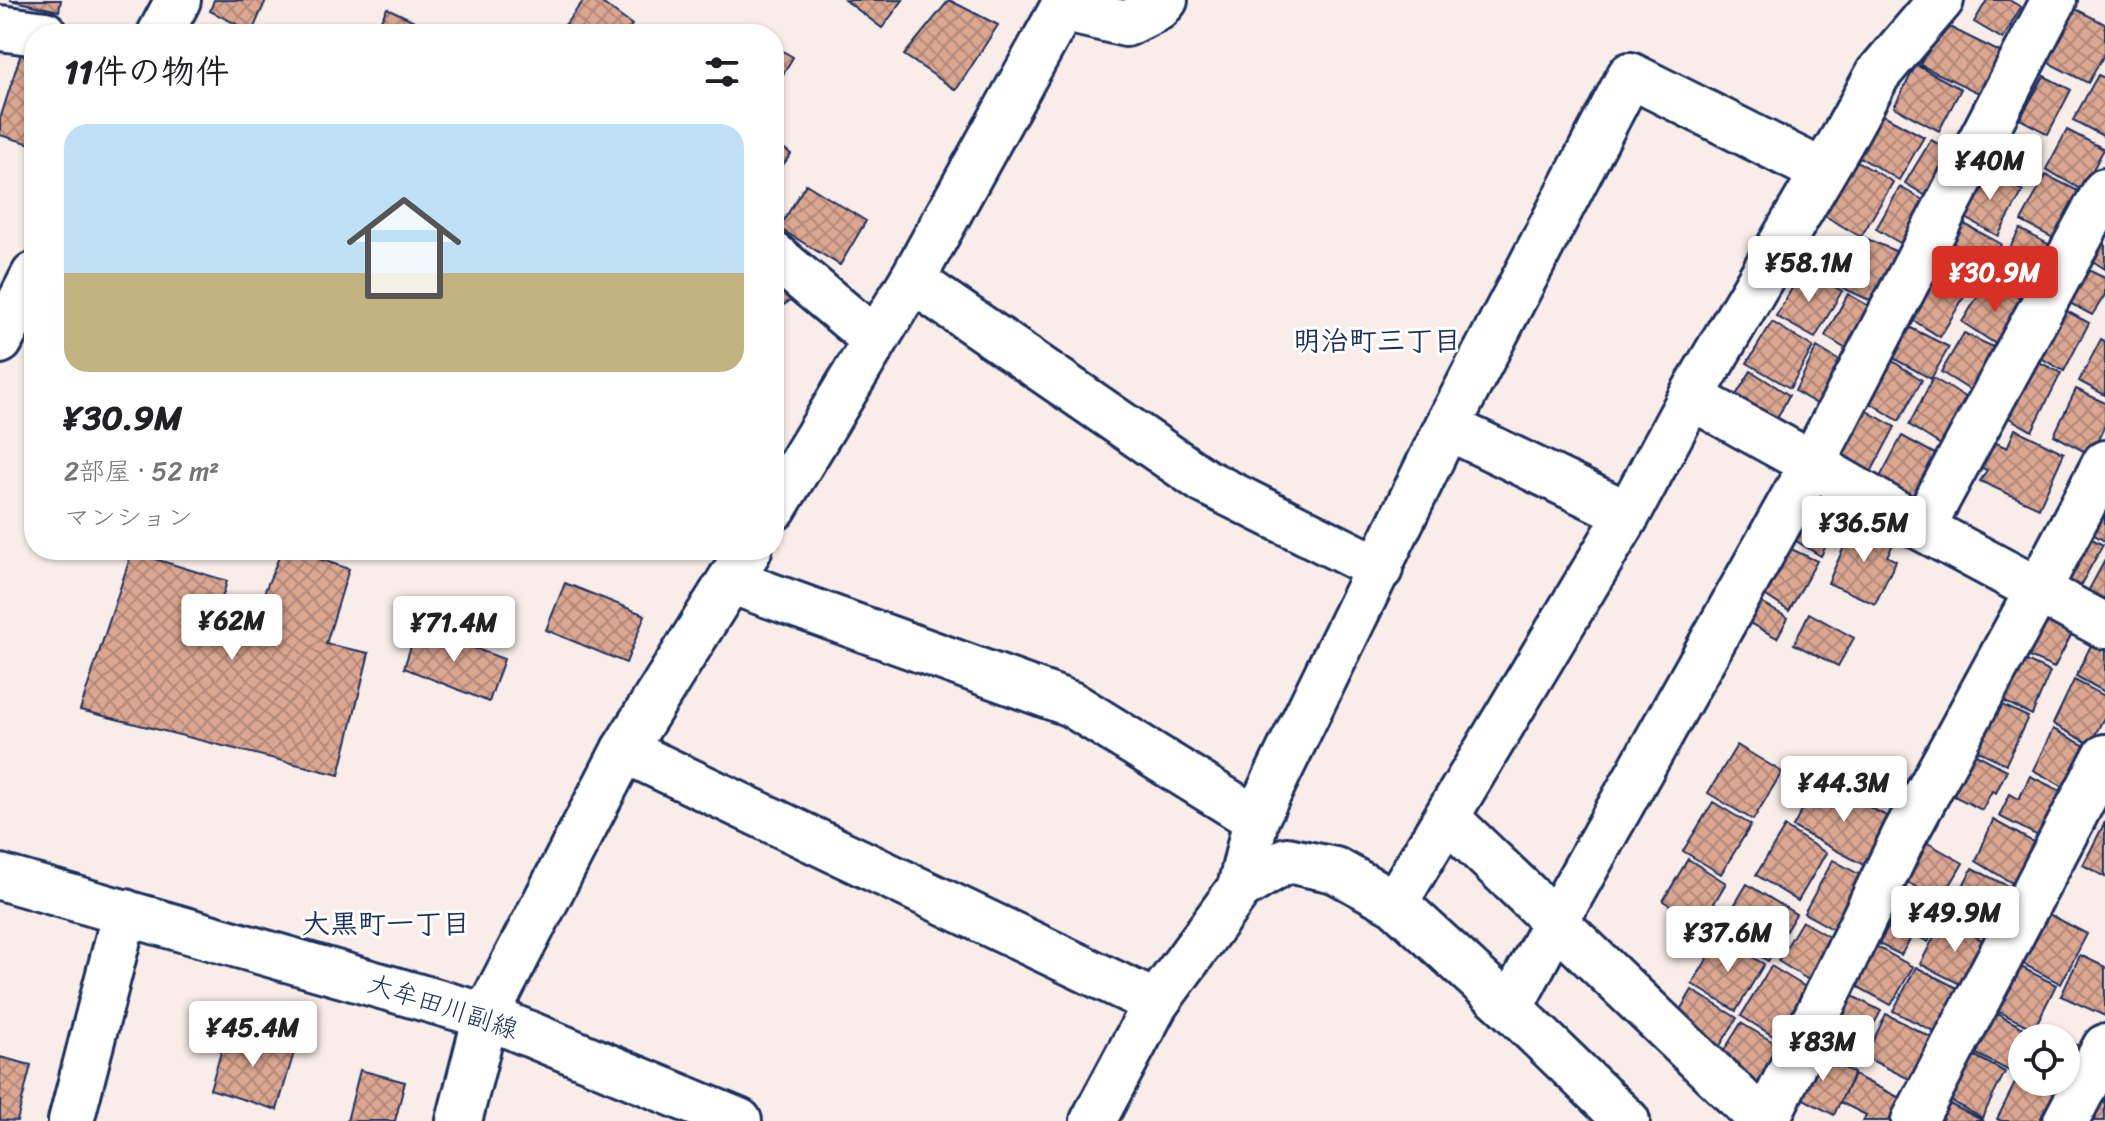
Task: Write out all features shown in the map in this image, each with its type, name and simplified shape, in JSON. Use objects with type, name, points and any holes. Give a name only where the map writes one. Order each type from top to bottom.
[{"type":"street","points":[[784,491],[912,280],[1065,4],[1126,24],[1158,8],[1165,0]]},
{"type":"street","points":[[1395,903],[1628,514],[1691,397],[1878,74],[1941,0]]},
{"type":"street","points":[[1510,1008],[1812,464],[2054,0]]},
{"type":"street","points":[[0,28],[24,31]]},
{"type":"street","points":[[1240,888],[1256,819],[1447,427],[1630,75],[1823,172]]},
{"type":"street","points":[[1922,528],[2105,191]]},
{"type":"street","points":[[784,263],[875,340]]},
{"type":"street","points":[[912,280],[1204,481],[1380,569]]},
{"type":"street","points":[[0,341],[24,294]]},
{"type":"street","points":[[1691,397],[1922,528],[2105,626]]},
{"type":"street","points":[[1447,427],[1628,514]]},
{"type":"street","points":[[1447,818],[1765,1121],[1905,834],[2105,463]]},
{"type":"street","points":[[459,1121],[486,1016],[624,750],[740,565],[1071,704],[1256,819]]},
{"type":"street","points":[[624,750],[1156,1003]]},
{"type":"street","points":[[1914,1121],[2105,757]]},
{"type":"street","points":[[1093,1121],[1156,1003],[1240,888],[1287,860],[1335,870],[1395,903],[1627,1121]]},
{"type":"street","name":"大牟田川副線","points":[[0,877],[486,1016],[739,1121]]},
{"type":"street","points":[[71,1121],[125,912]]},
{"type":"street","points":[[2066,1121],[2105,1047]]},
{"type":"building","points":[[10,0],[61,0],[59,11]]},
{"type":"building","points":[[214,0],[266,0],[256,24],[236,24],[210,11]]},
{"type":"building","points":[[584,0],[598,0],[631,24],[566,24]]},
{"type":"building","points":[[845,0],[903,0],[882,28]]},
{"type":"building","points":[[949,0],[998,25],[956,90],[904,55]]},
{"type":"building","points":[[1987,0],[2009,0],[2021,7],[2003,39],[1974,22]]},
{"type":"building","points":[[2070,6],[2105,24],[2105,53],[2088,83],[2041,59]]},
{"type":"building","points":[[387,8],[421,24],[379,24]]},
{"type":"building","points":[[1941,23],[2002,53],[1981,94],[1920,65]]},
{"type":"building","points":[[24,47],[24,142],[0,135],[0,119]]},
{"type":"building","points":[[784,52],[793,57],[784,73]]},
{"type":"building","points":[[1916,65],[1961,89],[1939,131],[1894,107]]},
{"type":"building","points":[[2098,75],[2105,78],[2105,137],[2073,120]]},
{"type":"building","points":[[2044,76],[2071,90],[2048,134],[2020,119]]},
{"type":"building","points":[[1878,112],[1924,137],[1899,180],[1856,155]]},
{"type":"building","points":[[2067,130],[2104,149],[2082,190],[2046,169]]},
{"type":"building","points":[[1931,140],[1960,156],[1936,202],[1905,183]]},
{"type":"building","points":[[784,149],[791,154],[784,163]]},
{"type":"building","points":[[1855,160],[1893,182],[1861,237],[1823,215]]},
{"type":"building","points":[[1983,168],[2023,191],[1998,236],[1957,213]]},
{"type":"building","points":[[2046,175],[2078,191],[2055,239],[2021,221]]},
{"type":"building","points":[[806,184],[866,221],[840,265],[784,231],[784,220]]},
{"type":"building","points":[[1900,187],[1937,208],[1912,250],[1876,229]]},
{"type":"building","points":[[1957,220],[2001,244],[1974,295],[1930,272]]},
{"type":"building","points":[[2105,224],[2105,269],[2088,258]]},
{"type":"building","points":[[2020,229],[2061,251],[2035,299],[1994,277]]},
{"type":"building","points":[[1865,238],[1907,256],[1884,307],[1837,285]]},
{"type":"building","points":[[1803,269],[1842,291],[1815,338],[1776,316]]},
{"type":"building","points":[[2086,269],[2105,278],[2105,295],[2092,315],[2068,302]]},
{"type":"building","points":[[1931,279],[1964,297],[1940,337],[1908,317]]},
{"type":"building","points":[[784,280],[801,294],[784,305]]},
{"type":"building","points":[[1987,281],[2029,302],[2002,348],[1962,322]]},
{"type":"building","points":[[1848,294],[1881,313],[1859,357],[1825,336]]},
{"type":"building","points":[[2059,307],[2089,323],[2064,371],[2034,354]]},
{"type":"building","points":[[1772,322],[1813,347],[1790,388],[1747,363]]},
{"type":"building","points":[[1907,326],[1949,347],[1931,379],[1893,358]]},
{"type":"building","points":[[1964,333],[1995,348],[1970,390],[1941,372]]},
{"type":"building","points":[[2101,339],[2105,341],[2105,395],[2079,381]]},
{"type":"building","points":[[1817,347],[1851,368],[1829,411],[1795,391]]},
{"type":"building","points":[[1883,355],[1922,380],[1899,421],[1861,397]]},
{"type":"building","points":[[2029,357],[2061,373],[2032,431],[1999,412]]},
{"type":"building","points":[[1751,371],[1789,395],[1777,419],[1736,395]]},
{"type":"building","points":[[1933,378],[1975,403],[1949,450],[1909,425]]},
{"type":"building","points":[[2076,389],[2105,403],[2105,425],[2091,455],[2054,435]]},
{"type":"building","points":[[1856,405],[1895,427],[1870,474],[1832,452]]},
{"type":"building","points":[[2015,429],[2064,453],[2039,508],[1980,481],[1987,470],[1968,462],[1980,435],[2007,448]]},
{"type":"building","points":[[1902,436],[1937,455],[1915,497],[1880,477]]},
{"type":"building","points":[[1809,490],[1845,506],[1821,556],[1788,536]]},
{"type":"building","points":[[2105,502],[2105,541],[2089,532]]},
{"type":"building","points":[[1855,522],[1895,541],[1887,556],[1896,561],[1875,604],[1828,583]]},
{"type":"building","points":[[2081,533],[2103,545],[2080,586],[2058,574]]},
{"type":"building","points":[[1776,542],[1817,561],[1789,611],[1754,588]]},
{"type":"building","points":[[129,560],[158,560],[227,581],[217,616],[252,622],[278,560],[322,560],[349,569],[326,644],[369,653],[339,775],[80,710]]},
{"type":"building","points":[[2105,560],[2105,605],[2086,595]]},
{"type":"building","points":[[565,583],[645,615],[626,663],[546,630]]},
{"type":"building","points":[[1751,597],[1788,618],[1777,638],[1740,618]]},
{"type":"building","points":[[2046,610],[2077,624],[2054,668],[2022,654]]},
{"type":"building","points":[[1809,613],[1854,638],[1838,666],[1794,644]]},
{"type":"building","points":[[417,627],[504,659],[489,702],[404,668]]},
{"type":"building","points":[[2096,635],[2105,640],[2105,692],[2076,676]]},
{"type":"building","points":[[2016,656],[2050,672],[2032,715],[1995,697]]},
{"type":"building","points":[[2074,680],[2105,696],[2105,716],[2090,744],[2053,724]]},
{"type":"building","points":[[1992,700],[2028,717],[2006,764],[1970,747]]},
{"type":"building","points":[[2053,729],[2093,750],[2071,791],[2033,770]]},
{"type":"building","points":[[1737,745],[1782,772],[1753,820],[1708,793]]},
{"type":"building","points":[[1966,749],[2007,770],[1996,793],[1992,791],[1982,810],[1946,792]]},
{"type":"building","points":[[2030,776],[2073,797],[2050,842],[1999,816],[2010,794],[2019,799]]},
{"type":"building","points":[[1818,780],[1894,820],[1869,868],[1793,827]]},
{"type":"building","points":[[1713,802],[1751,825],[1721,874],[1683,851]]},
{"type":"building","points":[[1993,820],[2044,848],[2022,889],[1976,861]]},
{"type":"building","points":[[2105,822],[2105,877],[2083,865]]},
{"type":"building","points":[[1785,827],[1826,853],[1798,901],[1756,875]]},
{"type":"building","points":[[1919,838],[1963,863],[1941,901],[1898,877]]},
{"type":"building","points":[[1688,859],[1726,883],[1701,925],[1663,901]]},
{"type":"building","points":[[1833,860],[1869,880],[1840,933],[1804,913]]},
{"type":"building","points":[[1972,868],[2019,892],[1994,941],[1947,917]]},
{"type":"building","points":[[1747,884],[1796,914],[1768,961],[1719,931]]},
{"type":"building","points":[[1894,887],[1943,914],[1928,942],[1913,934],[1901,955],[1879,944],[1892,921],[1879,914]]},
{"type":"building","points":[[2043,911],[2087,934],[2061,984],[2016,960]]},
{"type":"building","points":[[1943,920],[1990,944],[1968,988],[1920,964]]},
{"type":"building","points":[[1802,921],[1837,942],[1812,982],[1778,961]]},
{"type":"building","points":[[1720,938],[1764,964],[1736,1011],[1692,984]]},
{"type":"building","points":[[1870,943],[1913,967],[1891,1005],[1849,982]]},
{"type":"building","points":[[2080,955],[2105,967],[2105,1016],[2061,996]]},
{"type":"building","points":[[2015,964],[2056,985],[2036,1024],[2024,1024],[1991,1008]]},
{"type":"building","points":[[1771,966],[1814,992],[1786,1044],[1741,1016]]},
{"type":"building","points":[[1916,967],[1963,991],[1941,1035],[1893,1011]]},
{"type":"building","points":[[1692,990],[1737,1018],[1710,1062],[1665,1035]]},
{"type":"building","points":[[1841,990],[1881,1011],[1857,1055],[1818,1034]]},
{"type":"building","points":[[1991,1011],[2016,1024],[2008,1024],[2008,1070],[1971,1051]]},
{"type":"building","points":[[1886,1014],[1938,1041],[1917,1083],[1865,1057]]},
{"type":"building","points":[[1741,1023],[1783,1048],[1754,1096],[1712,1070]]},
{"type":"building","points":[[228,1029],[295,1049],[277,1110],[210,1089]]},
{"type":"building","points":[[2080,1046],[2092,1052],[2080,1076]]},
{"type":"building","points":[[1964,1050],[2005,1072],[1982,1118],[1941,1096]]},
{"type":"building","points":[[1814,1051],[1854,1073],[1834,1115],[1792,1093]]},
{"type":"building","points":[[0,1057],[31,1065],[17,1121],[0,1120]]},
{"type":"building","points":[[360,1070],[405,1082],[395,1121],[347,1121]]},
{"type":"building","points":[[1854,1075],[1908,1102],[1898,1121],[1863,1121],[1866,1115],[1840,1102]]},
{"type":"building","points":[[2105,1077],[2105,1121],[2095,1121]]},
{"type":"building","points":[[2008,1096],[2052,1096],[2039,1121],[1997,1119]]},
{"type":"building","points":[[1937,1098],[1984,1121],[1926,1121]]},
{"type":"district","name":"明治町三丁目","points":[[1377,340]]},
{"type":"district","name":"大黒町一丁目","points":[[386,923]]}]
